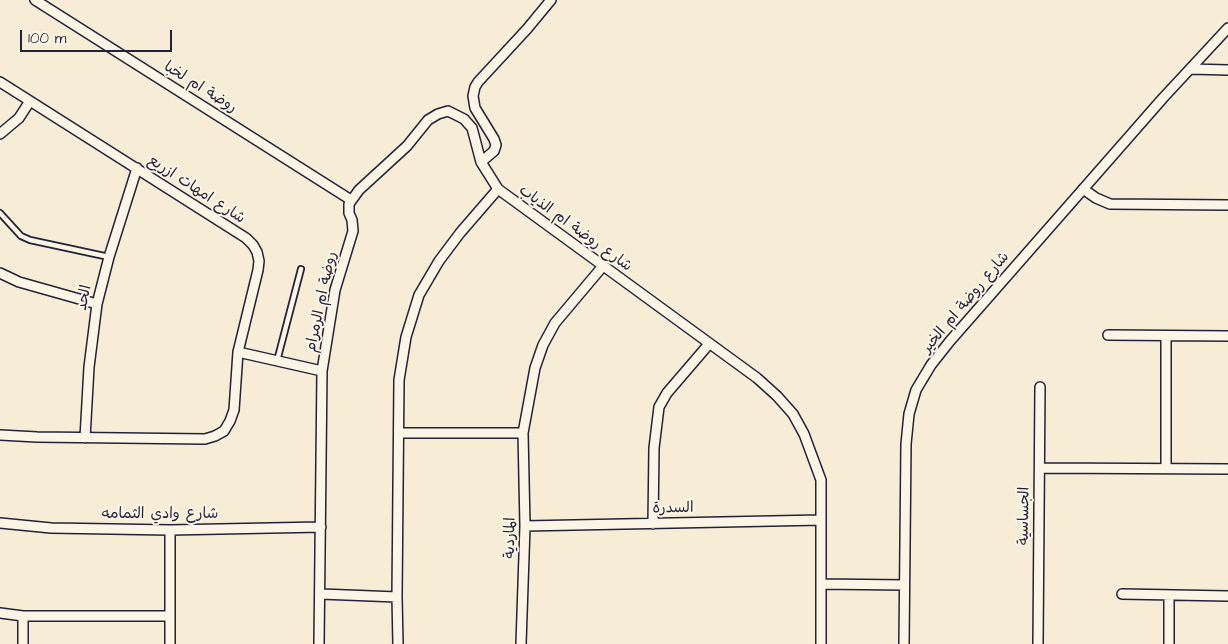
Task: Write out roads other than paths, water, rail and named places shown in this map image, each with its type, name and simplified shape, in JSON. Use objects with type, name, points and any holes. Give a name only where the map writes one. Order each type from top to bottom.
[{"type":"street","name":"روضة ام لخبا","points":[[35,0],[351,200]]},
{"type":"street","points":[[481,162],[494,151],[496,145],[475,108],[475,87],[528,29],[551,0]]},
{"type":"street","name":"شارع روضة ام الخير","points":[[904,644],[906,444],[909,414],[916,390],[931,365],[950,341],[1163,98],[1228,28]]},
{"type":"street","points":[[1191,69],[1228,70]]},
{"type":"street","name":"شارع امهات ازريع","points":[[0,82],[246,238],[258,252],[258,270],[238,352],[234,410],[224,431],[206,439],[0,435]]},
{"type":"street","points":[[0,134],[19,118],[30,101]]},
{"type":"street","points":[[351,200],[359,190],[398,155],[428,120],[448,110],[454,112],[468,123],[474,134],[481,162],[498,189]]},
{"type":"street","name":"الحد","points":[[86,438],[89,367],[98,304],[109,257],[137,168]]},
{"type":"street","name":"شارع روضة ام الذياب","points":[[398,644],[400,380],[406,337],[419,295],[439,261],[460,232],[498,189],[764,384],[793,414],[804,434],[821,480],[821,644]]},
{"type":"street","points":[[1083,189],[1096,198],[1110,204],[1228,205]]},
{"type":"street","name":"روضة ام الرمرام","points":[[319,644],[322,372],[335,290],[353,231],[348,208],[351,200]]},
{"type":"street","name":"الماردية","points":[[521,644],[525,526],[523,433],[535,368],[543,345],[556,323],[603,266]]},
{"type":"street","points":[[0,274],[18,282],[98,304]]},
{"type":"street","points":[[1108,335],[1228,336]]},
{"type":"street","points":[[1166,336],[1166,468]]},
{"type":"street","points":[[653,524],[654,448],[659,407],[667,393],[709,344]]},
{"type":"street","points":[[238,352],[322,372]]},
{"type":"street","name":"الجساسية","points":[[1038,644],[1040,387]]},
{"type":"street","points":[[400,433],[523,433]]},
{"type":"street","points":[[1040,468],[1228,469]]},
{"type":"street","name":"السدرة","points":[[525,526],[821,520]]},
{"type":"street","name":"شارع وادي الثمامه","points":[[0,523],[51,528],[170,530],[320,527]]},
{"type":"street","points":[[170,530],[170,644]]},
{"type":"street","points":[[821,584],[904,585]]},
{"type":"street","points":[[321,594],[397,597]]},
{"type":"street","points":[[1122,594],[1228,596]]},
{"type":"street","points":[[1168,595],[1169,644]]},
{"type":"street","points":[[0,613],[23,616],[170,616]]},
{"type":"street","points":[[23,616],[23,644]]},
{"type":"lane","points":[[0,213],[20,236],[30,240],[109,257]]},
{"type":"lane","points":[[276,361],[301,269]]}]
